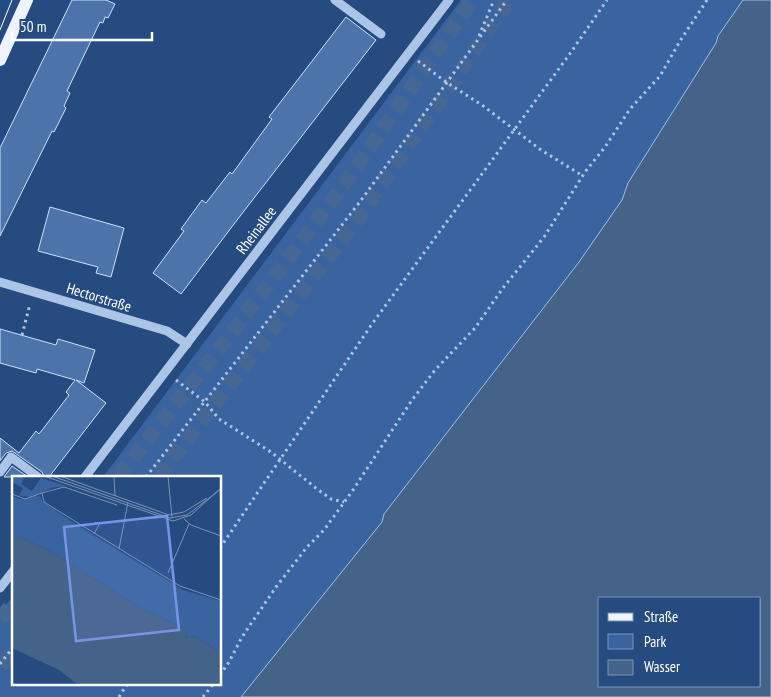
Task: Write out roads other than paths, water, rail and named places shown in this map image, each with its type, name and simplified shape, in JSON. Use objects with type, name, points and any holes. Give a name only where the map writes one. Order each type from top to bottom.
[{"type":"main road","points":[[0,60],[22,6],[28,0]]},
{"type":"street","points":[[335,0],[381,34]]},
{"type":"street","name":"Rheinallee","points":[[87,476],[449,0]]},
{"type":"street","name":"Hectorstraße","points":[[0,282],[167,332],[187,344]]},
{"type":"street","points":[[0,472],[12,457],[37,476]]},
{"type":"street","points":[[0,588],[12,573]]},
{"type":"water","points":[[743,0],[771,0],[771,697],[241,697],[382,522],[384,514],[579,262],[622,200],[628,183],[716,43],[718,36]]},
{"type":"tunnel","points":[[119,476],[216,353],[344,185],[472,0]]},
{"type":"tunnel","points":[[159,476],[352,227],[509,0]]},
{"type":"tunnel","points":[[0,619],[12,604]]},
{"type":"tunnel","points":[[0,666],[12,652]]},
{"type":"tram line","points":[[0,30],[12,0]]}]
